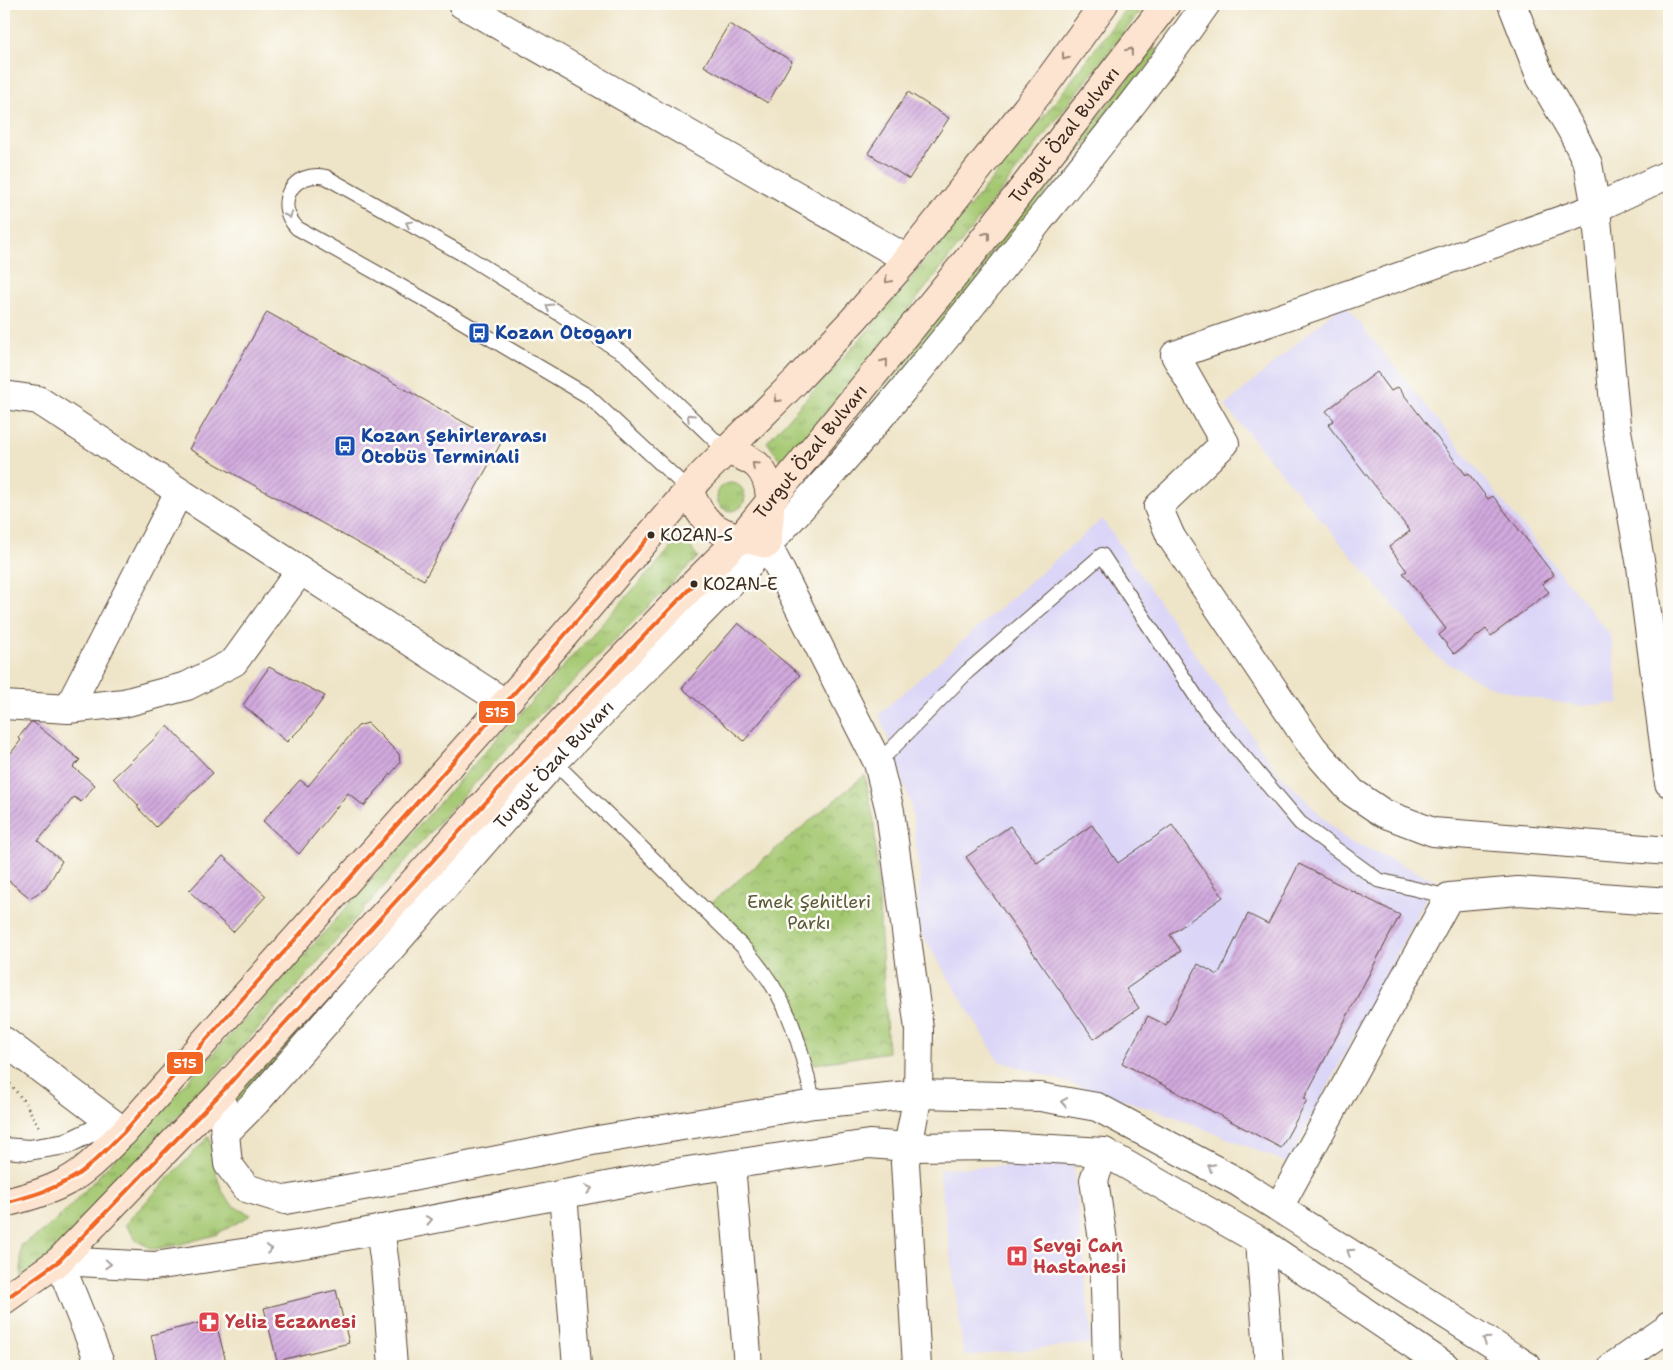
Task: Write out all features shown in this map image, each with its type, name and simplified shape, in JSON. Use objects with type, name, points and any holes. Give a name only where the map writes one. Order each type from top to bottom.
[{"type":"main road","points":[[4,1203],[29,1196],[68,1181],[95,1160],[117,1127],[505,703],[725,450],[795,382],[907,259],[1045,85],[1104,4]]},
{"type":"main road","name":"Turgut Özal Bulvarı","points":[[4,1300],[59,1261],[221,1093],[520,765],[741,537],[770,504],[972,254],[1166,4]]},
{"type":"main road","points":[[689,490],[695,505],[704,519],[724,533],[767,544],[770,504],[767,479],[756,464],[725,450]]},
{"type":"street","points":[[462,4],[907,259]]},
{"type":"street","name":"Turgut Özal Bulvarı","points":[[225,1133],[256,1102],[554,762],[767,544],[834,471],[962,318],[1170,55],[1206,4]]},
{"type":"street","points":[[1512,4],[1541,78],[1572,131],[1588,164],[1596,208],[1616,425],[1641,566],[1669,783]]},
{"type":"street","points":[[1669,174],[1596,208],[1176,355],[1225,443],[1158,507],[1171,537],[1314,748],[1352,792],[1383,813],[1433,832],[1669,851]]},
{"type":"street","points":[[4,395],[38,400],[505,703]]},
{"type":"street","points":[[68,708],[179,492]]},
{"type":"street","points":[[767,544],[878,763],[890,811],[919,1029],[918,1094],[905,1163],[917,1366]]},
{"type":"street","points":[[4,705],[68,708],[124,703],[188,686],[234,662],[300,571]]},
{"type":"street","points":[[1279,1207],[1449,897],[1518,891],[1669,902]]},
{"type":"street","points":[[4,1041],[117,1127]]},
{"type":"street","points":[[221,1093],[228,1164],[246,1188],[285,1200],[592,1141],[814,1104],[918,1094],[1040,1097],[1097,1107],[1238,1182],[1528,1366]]},
{"type":"street","points":[[4,1148],[29,1150],[66,1144],[117,1127]]},
{"type":"street","points":[[101,1366],[59,1261],[154,1266],[310,1243],[674,1173],[869,1144],[909,1147],[1001,1146],[1104,1152],[1260,1241],[1445,1366]]},
{"type":"street","points":[[1104,1152],[1094,1180],[1104,1247],[1107,1366]]},
{"type":"street","points":[[731,1165],[748,1366]]},
{"type":"street","points":[[563,1194],[577,1366]]},
{"type":"street","points":[[380,1229],[385,1265],[393,1366]]},
{"type":"street","points":[[1260,1241],[1269,1366]]},
{"type":"street","points":[[1613,1366],[1668,1328],[1669,1325]]},
{"type":"lane","points":[[689,490],[588,396],[436,306],[297,228],[291,222],[286,208],[288,194],[293,186],[307,177],[316,175],[326,177],[468,257],[626,355],[725,450]]},
{"type":"lane","points":[[878,763],[967,672],[1102,555],[1207,712],[1300,823],[1378,880],[1449,897]]},
{"type":"lane","points":[[554,762],[743,947],[770,980],[791,1019],[799,1042],[814,1104]]},
{"type":"path","points":[[4,1076],[26,1104],[51,1146]]},
{"type":"shaded area","points":[[1343,303],[1611,636],[1620,703],[1579,706],[1532,698],[1486,685],[1437,657],[1225,406]]},
{"type":"shaded area","points":[[1102,519],[1275,769],[1343,837],[1435,880],[1288,1163],[1165,1113],[999,1061],[917,926],[920,876],[911,804],[879,714]]},
{"type":"shaded area","name":"Sevgi Can Hastanesi","points":[[1073,1162],[1092,1343],[964,1356],[939,1169]]},
{"type":"green space","points":[[1129,4],[1146,4],[882,344],[783,464],[767,442],[873,325],[1056,101]]},
{"type":"green space","points":[[1154,47],[1158,53],[816,482],[811,477]]},
{"type":"green space","points":[[731,483],[741,487],[745,497],[741,507],[731,511],[721,507],[717,497],[721,487]]},
{"type":"green space","points":[[682,536],[698,557],[532,722],[449,811],[297,986],[50,1256],[21,1283],[21,1245],[42,1232],[64,1213],[290,971],[465,774]]},
{"type":"green space","name":"Emek Şehitleri Parkı","points":[[865,775],[874,821],[888,1052],[814,1064],[793,1011],[706,907]]},
{"type":"green space","points":[[503,798],[506,802],[228,1114],[227,1106]]},
{"type":"green space","points":[[209,1136],[216,1173],[223,1191],[234,1206],[251,1215],[215,1235],[177,1245],[153,1249],[137,1241],[125,1224]]},
{"type":"building","points":[[729,24],[792,61],[768,103],[704,66]]},
{"type":"building","points":[[908,92],[949,118],[909,179],[868,153]]},
{"type":"building","name":"Kozan Şehirlerarası Otobüs Terminali","points":[[267,312],[501,443],[424,580],[189,449]]},
{"type":"building","points":[[1377,372],[1391,391],[1398,387],[1466,475],[1468,473],[1488,499],[1493,496],[1554,575],[1542,584],[1549,592],[1491,636],[1486,629],[1454,654],[1439,635],[1446,629],[1403,573],[1407,571],[1389,547],[1410,531],[1328,425],[1334,420],[1326,411]]},
{"type":"building","points":[[738,623],[800,675],[744,741],[682,688]]},
{"type":"building","points":[[269,667],[325,696],[304,725],[287,742],[243,705]]},
{"type":"building","points":[[31,722],[80,760],[73,767],[95,785],[81,802],[74,797],[38,841],[62,861],[46,888],[30,898],[4,877],[4,762],[21,740],[18,738]]},
{"type":"building","points":[[368,723],[399,754],[400,763],[364,806],[348,793],[299,854],[263,821],[300,780],[308,786],[358,726]]},
{"type":"building","points":[[168,726],[213,773],[156,827],[113,778]]},
{"type":"building","points":[[1092,825],[1118,863],[1172,825],[1223,897],[1170,935],[1181,951],[1126,989],[1139,1008],[1094,1039],[966,857],[1010,826],[1037,863]]},
{"type":"building","points":[[223,856],[266,896],[233,932],[189,891]]},
{"type":"building","points":[[1299,864],[1400,915],[1304,1099],[1307,1100],[1281,1148],[1122,1063],[1148,1016],[1166,1025],[1198,964],[1218,975],[1248,914],[1268,924]]},
{"type":"building","points":[[336,1290],[349,1343],[277,1361],[264,1308]]},
{"type":"building","points":[[215,1319],[227,1366],[158,1366],[151,1335]]},
{"type":"transit line","name":"515","points":[[4,1203],[31,1196],[66,1182],[94,1161],[124,1132],[525,681],[651,535]]},
{"type":"transit line","name":"515","points":[[4,1300],[59,1261],[221,1093],[520,765],[694,584]]},
{"type":"place","name":"Kozan Otogarı","points":[[479,333]]},
{"type":"place","name":"Kozan Şehirlerarası Otobüs Terminali","points":[[345,446]]},
{"type":"place","name":"KOZAN-S","points":[[651,535]]},
{"type":"place","name":"KOZAN-E","points":[[694,584]]},
{"type":"place","name":"Sevgi Can Hastanesi","points":[[1017,1256]]},
{"type":"place","name":"Yeliz Eczanesi","points":[[209,1322]]}]
